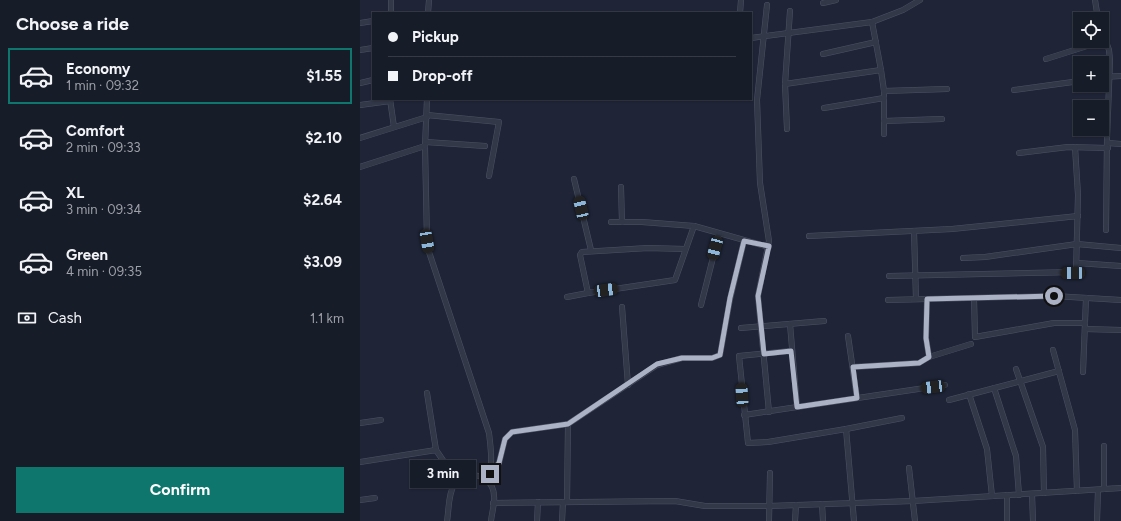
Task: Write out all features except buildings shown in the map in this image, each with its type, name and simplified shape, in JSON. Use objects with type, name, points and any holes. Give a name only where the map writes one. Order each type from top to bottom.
[{"type":"street","points":[[390,12],[391,0]]},
{"type":"street","points":[[428,0],[428,12]]},
{"type":"street","points":[[740,12],[741,0]]},
{"type":"street","points":[[823,3],[836,0]]},
{"type":"street","points":[[752,38],[763,38],[872,22],[903,10],[920,0]]},
{"type":"street","points":[[1096,0],[1097,12]]},
{"type":"street","points":[[767,5],[757,100],[760,183],[769,241],[758,296],[769,412]]},
{"type":"street","points":[[788,129],[785,84],[787,34],[790,11]]},
{"type":"street","points":[[360,23],[372,21]]},
{"type":"street","points":[[872,22],[882,70],[884,92],[884,134]]},
{"type":"street","points":[[823,54],[876,42]]},
{"type":"street","points":[[360,50],[372,48]]},
{"type":"street","points":[[1046,59],[1081,48]]},
{"type":"street","points":[[785,84],[882,70]]},
{"type":"street","points":[[1109,75],[1121,76]]},
{"type":"street","points":[[360,83],[372,80]]},
{"type":"street","points":[[1014,90],[1073,82]]},
{"type":"street","points":[[884,92],[947,89]]},
{"type":"street","points":[[1106,230],[1109,92]]},
{"type":"street","points":[[824,108],[884,98]]},
{"type":"street","points":[[360,105],[390,100],[394,127]]},
{"type":"street","points":[[427,100],[427,241],[429,252],[489,433],[490,474],[488,481]]},
{"type":"street","points":[[360,138],[427,116],[499,122],[489,176]]},
{"type":"street","points":[[884,121],[942,119]]},
{"type":"street","points":[[360,167],[426,144],[485,146]]},
{"type":"street","points":[[1019,153],[1121,144]]},
{"type":"street","points":[[889,276],[1076,272],[1078,216],[1075,147]]},
{"type":"street","points":[[574,179],[591,250]]},
{"type":"street","points":[[621,187],[622,222]]},
{"type":"street","points":[[809,236],[914,231],[1078,216]]},
{"type":"street","points":[[611,222],[642,222],[694,226],[744,241],[769,246]]},
{"type":"street","points":[[567,297],[675,280],[677,278],[685,249],[694,226]]},
{"type":"street","points":[[914,231],[916,299]]},
{"type":"street","points":[[701,305],[719,234]]},
{"type":"street","points":[[490,474],[499,463],[505,439],[512,432],[568,424],[628,385],[657,364],[682,358],[712,358],[720,355],[730,298],[744,241]]},
{"type":"street","points":[[964,258],[985,257],[1077,244],[1121,248]]},
{"type":"street","points":[[588,293],[580,255],[582,252],[591,250],[685,249]]},
{"type":"street","points":[[1077,263],[1121,266]]},
{"type":"street","points":[[888,300],[1054,296],[1121,300]]},
{"type":"street","points":[[974,298],[975,337],[1054,324],[1121,330]]},
{"type":"street","points":[[1083,372],[1086,298]]},
{"type":"street","points":[[927,299],[926,338],[929,357]]},
{"type":"street","points":[[622,307],[628,385]]},
{"type":"street","points":[[741,328],[824,321]]},
{"type":"street","points":[[790,324],[791,351],[797,407]]},
{"type":"street","points":[[848,336],[857,398]]},
{"type":"street","points":[[853,367],[919,363],[929,357],[971,344]]},
{"type":"street","points":[[1053,350],[1075,430],[1077,491]]},
{"type":"street","points":[[791,351],[739,356],[748,443],[752,444],[846,429],[902,418]]},
{"type":"street","points":[[1016,369],[1043,447],[1044,493]]},
{"type":"street","points":[[949,400],[1059,371]]},
{"type":"street","points":[[744,415],[946,385]]},
{"type":"street","points":[[994,388],[1016,456],[1019,494]]},
{"type":"street","points":[[427,393],[436,450],[457,481]]},
{"type":"street","points":[[969,394],[987,450],[992,496]]},
{"type":"street","points":[[360,423],[381,420]]},
{"type":"street","points":[[562,521],[565,502],[568,424]]},
{"type":"street","points":[[846,429],[854,521]]},
{"type":"street","points":[[1104,446],[1104,490]]},
{"type":"street","points":[[360,462],[436,450]]},
{"type":"street","points":[[909,468],[915,521]]},
{"type":"street","points":[[769,521],[770,473]]},
{"type":"street","points":[[447,521],[451,490],[457,481],[467,475],[482,477],[488,481],[492,488],[493,503],[491,521]]},
{"type":"street","points":[[493,503],[675,501],[705,506],[769,506],[913,501],[1121,488]]},
{"type":"street","points":[[1097,521],[1098,490]]},
{"type":"street","points":[[1032,494],[1033,521]]},
{"type":"street","points":[[1007,495],[1007,521]]},
{"type":"street","points":[[360,500],[375,498]]},
{"type":"street","points":[[537,521],[538,502]]},
{"type":"street","points":[[822,504],[823,521]]},
{"type":"street","points":[[795,521],[796,505]]},
{"type":"route","points":[[490,474],[499,463],[505,439],[512,432],[568,424],[582,416],[594,405],[624,387],[657,364],[682,358],[712,358],[720,355],[722,352],[730,298],[744,241],[769,246],[758,296],[764,354],[791,351],[797,407],[857,398],[853,367],[919,363],[929,357],[926,338],[927,299],[1054,296]]}]
